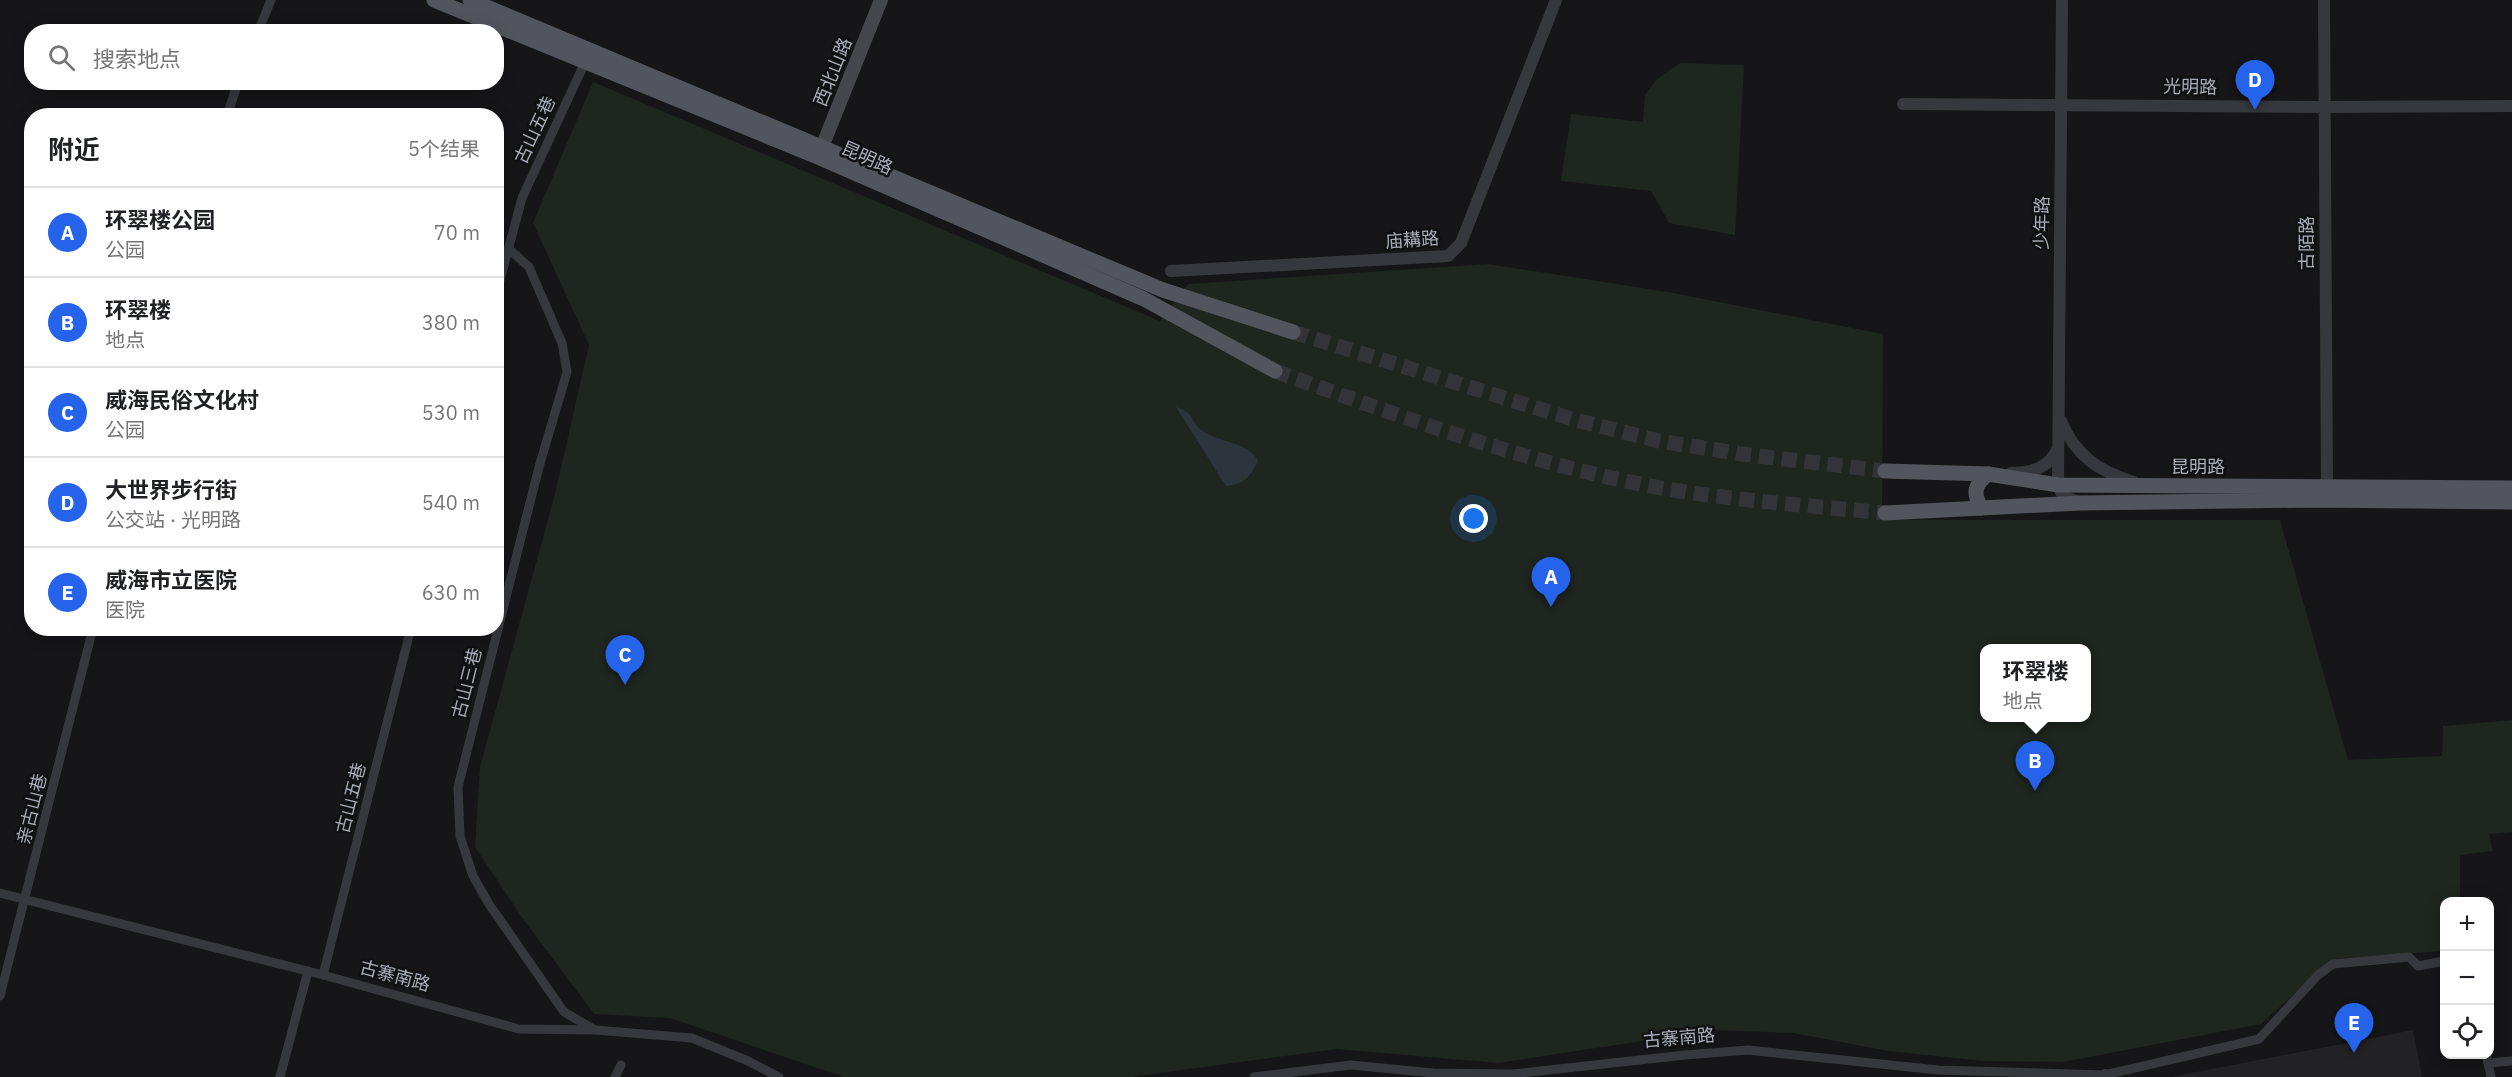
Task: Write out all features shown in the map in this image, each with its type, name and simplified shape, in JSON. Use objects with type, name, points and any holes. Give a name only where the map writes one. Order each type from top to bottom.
[{"type":"main road","name":"昆明路","points":[[434,0],[500,24]]},
{"type":"main road","name":"昆明路","points":[[470,0],[588,56]]},
{"type":"main road","name":"西北山路","points":[[820,152],[881,0]]},
{"type":"main road","name":"昆明路","points":[[504,25],[588,56],[1163,290],[1293,332]]},
{"type":"main road","name":"昆明路","points":[[820,152],[1157,305],[1275,371]]},
{"type":"main road","name":"昆明路","points":[[1885,471],[1988,474],[2058,485],[2512,488]]},
{"type":"main road","points":[[1981,508],[1975,491],[1978,482],[1988,474]]},
{"type":"main road","name":"昆明路","points":[[1885,513],[2080,502],[2316,500],[2512,502]]},
{"type":"street","points":[[261,24],[271,0]]},
{"type":"street","name":"庙耩路","points":[[1171,271],[1448,256],[1461,243],[1556,0]]},
{"type":"street","name":"少年路","points":[[2058,485],[2062,0]]},
{"type":"street","name":"古陌路","points":[[2324,0],[2327,487]]},
{"type":"street","name":"古山五巷","points":[[504,267],[522,198],[588,56]]},
{"type":"street","points":[[230,108],[235,90]]},
{"type":"street","name":"光明路","points":[[1903,104],[2512,106]]},
{"type":"street","name":"古山三巷","points":[[504,605],[539,466],[567,372],[562,343],[529,267],[509,249]]},
{"type":"street","points":[[2059,415],[2075,449],[2120,478],[2150,487]]},
{"type":"street","points":[[1988,474],[2021,473],[2039,469],[2053,460],[2058,447]]},
{"type":"street","points":[[2058,485],[2063,496],[2080,502]]},
{"type":"street","name":"亲古山巷","points":[[0,996],[91,636]]},
{"type":"street","name":"古山五巷","points":[[323,975],[409,636]]},
{"type":"street","name":"古山三巷","points":[[496,636],[458,787],[460,836],[473,876],[489,904],[557,1002],[564,1012],[595,1030]]},
{"type":"street","name":"古寨南路","points":[[0,893],[308,971],[519,1029],[595,1030],[692,1038],[748,1061],[779,1077]]},
{"type":"street","name":"古寨南路","points":[[1254,1077],[1351,1065],[1433,1075],[1513,1074],[1685,1054],[1748,1050],[1938,1074],[2105,1076],[2259,1039],[2318,975],[2332,964],[2409,957],[2418,966],[2440,963]]},
{"type":"street","points":[[280,1077],[308,971]]},
{"type":"street","points":[[2492,1077],[2487,1059],[2512,1061]]},
{"type":"street","points":[[615,1077],[621,1065]]},
{"type":"shaded area","points":[[1680,63],[1744,65],[1735,235],[1669,223],[1651,191],[1561,181],[1571,114],[1643,122],[1645,95],[1656,80]]},
{"type":"shaded area","points":[[593,82],[1160,321],[1188,284],[1488,264],[1668,292],[1883,334],[1882,520],[2280,520],[2348,760],[2442,756],[2443,726],[2512,720],[2512,832],[2489,834],[2493,851],[2460,855],[2460,897],[2440,897],[2440,951],[2333,959],[2261,1024],[2063,1062],[1984,1061],[1888,1051],[1794,1033],[1714,1030],[1498,1063],[1337,1049],[1131,1077],[844,1077],[670,1018],[594,1014],[521,916],[475,847],[480,767],[555,494],[589,345],[533,223]]},
{"type":"shaded area","points":[[1176,407],[1189,414],[1196,425],[1207,434],[1246,449],[1258,460],[1246,479],[1226,486]]},
{"type":"shaded area","points":[[2413,1030],[2422,1077],[2171,1077]]},
{"type":"tunnel","points":[[1293,332],[1572,419],[1659,441],[1742,454],[1885,471]]},
{"type":"tunnel","points":[[1275,371],[1504,450],[1598,475],[1705,495],[1885,513]]},
{"type":"place","name":"大世界步行街","points":[[2255,110]]},
{"type":"place","name":"环翠楼公园","points":[[1551,607]]},
{"type":"place","name":"威海民俗文化村","points":[[625,685]]},
{"type":"place","name":"环翠楼","points":[[2035,791]]},
{"type":"place","name":"威海市立医院","points":[[2354,1053]]}]
